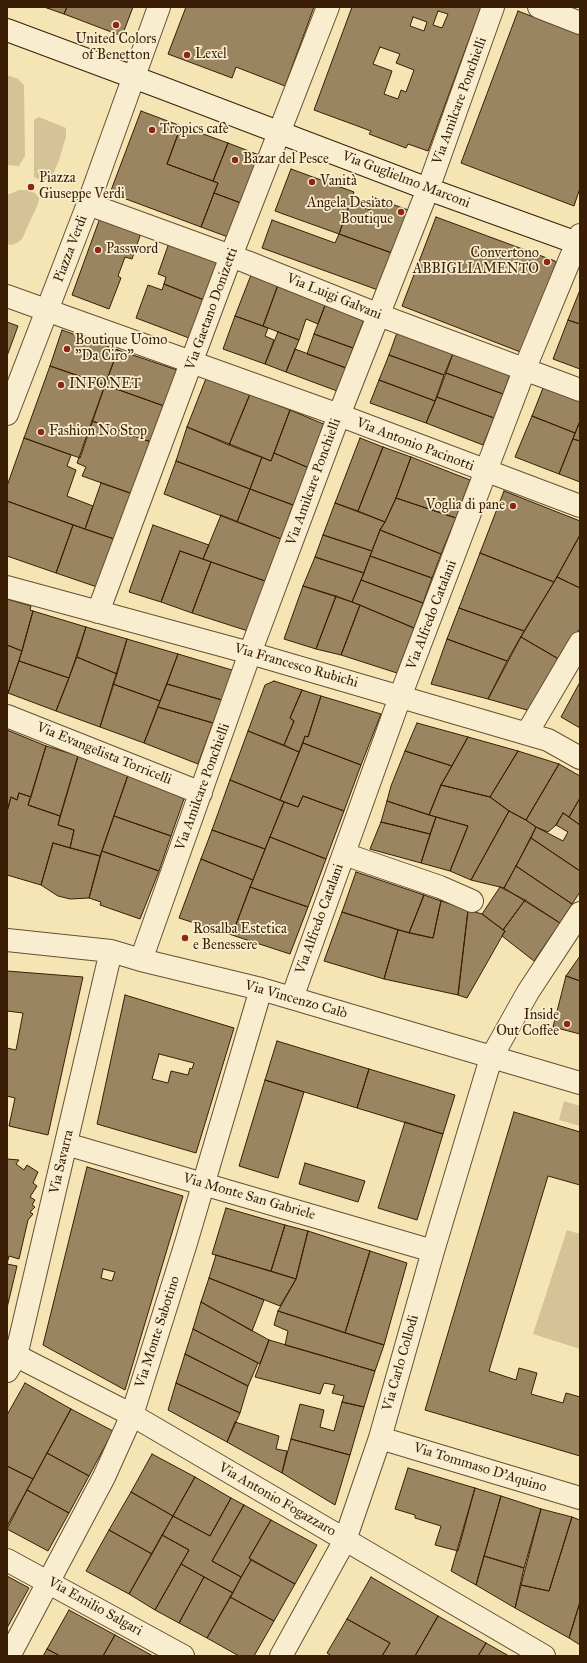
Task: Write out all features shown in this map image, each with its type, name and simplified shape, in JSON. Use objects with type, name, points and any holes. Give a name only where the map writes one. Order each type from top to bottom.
[{"type":"street","name":"Piazza Verdi","points":[[7,414],[88,204],[159,7]]},
{"type":"street","name":"Via Gaetano Donizetti","points":[[98,612],[231,256],[328,7]]},
{"type":"street","name":"Via Amilcare Ponchielli","points":[[141,960],[250,653],[338,415],[428,189],[493,7]]},
{"type":"street","points":[[539,7],[580,23]]},
{"type":"street","name":"Via Guglielmo Marconi","points":[[7,30],[428,189],[579,241]]},
{"type":"street","name":"Via Luigi Galvani","points":[[88,204],[231,256],[379,315],[525,368],[580,390]]},
{"type":"street","name":"Via Alfredo Catalani","points":[[292,998],[400,697],[525,368],[579,241]]},
{"type":"street","points":[[7,296],[47,311]]},
{"type":"street","name":"Via Antonio Pacinotti","points":[[47,311],[338,415],[486,472],[580,506]]},
{"type":"street","name":"Via Francesco Rubichi","points":[[7,587],[250,653],[548,740],[580,758]]},
{"type":"street","points":[[527,734],[580,643]]},
{"type":"street","name":"Via Evangelista Torricelli","points":[[7,716],[201,793]]},
{"type":"street","points":[[344,854],[440,887],[472,901]]},
{"type":"street","name":"Via Carlo Collodi","points":[[281,1656],[345,1540],[380,1438],[433,1251],[491,1058],[528,992],[580,913]]},
{"type":"street","name":"Via Vincenzo Calò","points":[[7,940],[110,952],[262,989],[491,1058],[580,1083]]},
{"type":"street","name":"Via Savarra","points":[[10,1359],[66,1144],[110,952]]},
{"type":"street","name":"Via Monte Sabotino","points":[[9,1656],[104,1477],[132,1415],[204,1184],[262,989]]},
{"type":"street","name":"Via Monte San Gabriele","points":[[66,1144],[433,1251]]},
{"type":"street","name":"Via Antonio Fogazzaro","points":[[10,1359],[132,1415],[544,1656]]},
{"type":"street","name":"Via Tommaso D'Aquino","points":[[380,1438],[580,1498]]},
{"type":"street","name":"Via Emilio Salgari","points":[[7,1560],[183,1656]]},
{"type":"shaded area","points":[[7,75],[18,79],[24,85],[25,156],[19,166],[7,165]]},
{"type":"shaded area","points":[[39,117],[66,128],[66,137],[59,160],[52,177],[46,180],[34,177],[34,120]]},
{"type":"shaded area","points":[[19,190],[27,190],[35,193],[39,198],[38,204],[22,239],[11,245],[7,244],[7,195]]},
{"type":"shaded area","points":[[564,1101],[580,1106],[580,1126],[559,1120]]},
{"type":"shaded area","points":[[567,1230],[580,1234],[580,1349],[533,1334]]},
{"type":"building","points":[[44,7],[67,7],[64,14]]},
{"type":"building","points":[[67,7],[133,7],[122,36],[64,14]]},
{"type":"building","points":[[186,7],[314,7],[285,86],[236,67],[232,78],[168,54]]},
{"type":"building","points":[[352,7],[481,7],[428,151],[408,144],[406,148],[369,134],[371,131],[314,110]],"holes":[[[438,11],[448,14],[442,28],[433,25]],[[413,17],[427,22],[424,31],[410,26]],[[380,47],[400,54],[396,63],[414,70],[406,92],[401,90],[398,99],[384,94],[392,71],[373,64]]]},
{"type":"building","points":[[518,11],[580,35],[580,188],[574,206],[461,163]]},
{"type":"building","points":[[141,111],[181,126],[167,164],[218,183],[201,227],[110,193]]},
{"type":"building","points":[[181,126],[228,143],[213,181],[167,164]]},
{"type":"building","points":[[228,143],[259,155],[241,203],[214,193],[218,183],[213,181]]},
{"type":"building","points":[[291,169],[354,192],[339,234],[275,211]]},
{"type":"building","points":[[214,193],[241,203],[228,237],[201,227]]},
{"type":"building","points":[[375,198],[408,210],[392,253],[339,234],[350,203],[370,210]]},
{"type":"building","points":[[436,217],[555,261],[556,263],[523,353],[402,306]]},
{"type":"building","points":[[100,218],[141,233],[132,259],[125,257],[118,276],[121,278],[109,309],[72,295]]},
{"type":"building","points":[[272,220],[335,243],[339,234],[392,253],[378,290],[262,248]]},
{"type":"building","points":[[169,243],[218,262],[204,300],[164,284],[166,277],[158,274]]},
{"type":"building","points":[[251,275],[278,285],[263,326],[235,316]]},
{"type":"building","points":[[164,284],[204,300],[189,338],[136,318],[148,285],[162,290]]},
{"type":"building","points":[[278,285],[326,303],[318,324],[306,319],[299,340],[263,326]]},
{"type":"building","points":[[580,290],[580,324],[568,320]]},
{"type":"building","points":[[326,303],[365,317],[353,348],[314,334]]},
{"type":"building","points":[[235,316],[268,328],[265,336],[274,340],[265,364],[223,349]]},
{"type":"building","points":[[568,320],[580,324],[580,369],[553,359]]},
{"type":"building","points":[[7,322],[18,326],[7,356]]},
{"type":"building","points":[[62,330],[118,350],[105,385],[50,366]]},
{"type":"building","points":[[398,330],[454,351],[444,375],[389,355]]},
{"type":"building","points":[[278,332],[299,340],[286,372],[265,364]]},
{"type":"building","points":[[314,334],[353,348],[346,368],[307,354]]},
{"type":"building","points":[[295,349],[346,368],[337,391],[286,372]]},
{"type":"building","points":[[118,350],[177,370],[164,406],[105,385]]},
{"type":"building","points":[[454,351],[511,372],[503,394],[446,373]]},
{"type":"building","points":[[389,355],[444,375],[435,401],[379,380]]},
{"type":"building","points":[[50,366],[105,385],[80,458],[24,438]]},
{"type":"building","points":[[446,373],[503,394],[494,418],[437,397]]},
{"type":"building","points":[[207,376],[250,394],[229,445],[187,427]]},
{"type":"building","points":[[379,380],[435,401],[426,423],[370,403]]},
{"type":"building","points":[[545,383],[580,397],[580,421],[575,433],[532,416]]},
{"type":"building","points":[[105,385],[164,406],[151,442],[92,421]]},
{"type":"building","points":[[250,394],[290,410],[271,461],[229,445]]},
{"type":"building","points":[[437,397],[494,418],[483,445],[426,423]]},
{"type":"building","points":[[290,410],[326,425],[309,468],[274,453]]},
{"type":"building","points":[[532,416],[575,433],[559,474],[515,457]]},
{"type":"building","points":[[92,421],[151,442],[133,494],[82,476],[86,467],[77,463]]},
{"type":"building","points":[[580,421],[580,441],[573,439]]},
{"type":"building","points":[[187,427],[262,457],[250,489],[176,461]]},
{"type":"building","points":[[24,438],[71,455],[67,466],[76,470],[67,496],[93,506],[85,529],[7,501],[7,486]]},
{"type":"building","points":[[360,438],[383,447],[358,511],[335,503]]},
{"type":"building","points":[[573,439],[580,441],[580,482],[559,474]]},
{"type":"building","points":[[383,447],[411,457],[396,498],[385,522],[358,511]]},
{"type":"building","points":[[274,453],[309,468],[293,505],[250,489],[262,457],[271,461]]},
{"type":"building","points":[[411,457],[470,480],[456,518],[396,498]]},
{"type":"building","points":[[176,461],[250,489],[237,522],[164,494]]},
{"type":"building","points":[[101,483],[133,494],[117,540],[85,529]]},
{"type":"building","points":[[250,489],[293,505],[281,539],[237,522]]},
{"type":"building","points":[[504,491],[580,521],[580,535],[554,582],[480,553]]},
{"type":"building","points":[[396,498],[456,518],[441,554],[380,530]]},
{"type":"building","points":[[7,501],[73,525],[56,573],[7,556]]},
{"type":"building","points":[[335,503],[385,522],[380,530],[372,551],[323,535]]},
{"type":"building","points":[[221,515],[281,539],[265,581],[203,559]]},
{"type":"building","points":[[73,525],[117,540],[100,588],[56,573]]},
{"type":"building","points":[[153,525],[209,545],[203,559],[180,551],[161,602],[129,592]]},
{"type":"building","points":[[380,530],[441,554],[432,578],[370,556]]},
{"type":"building","points":[[323,535],[372,551],[364,573],[315,557]]},
{"type":"building","points":[[580,535],[580,588],[557,577]]},
{"type":"building","points":[[180,551],[211,562],[192,613],[161,602]]},
{"type":"building","points":[[480,553],[554,582],[524,631],[459,608]]},
{"type":"building","points":[[370,556],[432,578],[423,603],[361,580]]},
{"type":"building","points":[[315,557],[364,573],[352,602],[303,586]]},
{"type":"building","points":[[211,562],[265,581],[248,631],[192,613]]},
{"type":"building","points":[[557,577],[580,588],[580,628],[562,661],[521,637]]},
{"type":"building","points":[[361,580],[423,603],[414,628],[352,602]]},
{"type":"building","points":[[303,586],[336,596],[316,649],[284,639]]},
{"type":"building","points":[[336,596],[360,605],[341,655],[316,649]]},
{"type":"building","points":[[7,599],[31,606],[30,610],[33,611],[22,651],[7,645]]},
{"type":"building","points":[[360,605],[414,628],[397,673],[341,655]]},
{"type":"building","points":[[459,608],[524,631],[507,661],[447,639]]},
{"type":"building","points":[[33,611],[86,627],[69,678],[19,661]]},
{"type":"building","points":[[86,627],[127,639],[117,674],[77,657]]},
{"type":"building","points":[[521,637],[562,661],[534,712],[488,699]]},
{"type":"building","points":[[127,639],[178,654],[160,701],[113,684]]},
{"type":"building","points":[[447,639],[507,661],[488,699],[431,684]]},
{"type":"building","points":[[7,645],[22,651],[8,693],[7,693]]},
{"type":"building","points":[[178,654],[232,670],[222,700],[167,684]]},
{"type":"building","points":[[77,657],[117,674],[100,727],[56,711]]},
{"type":"building","points":[[19,661],[69,678],[56,711],[8,693]]},
{"type":"building","points":[[274,681],[302,690],[290,718],[294,721],[284,745],[248,731],[265,685]]},
{"type":"building","points":[[580,682],[580,728],[561,717]]},
{"type":"building","points":[[113,684],[160,701],[144,743],[100,727]]},
{"type":"building","points":[[167,684],[222,700],[213,723],[158,707]]},
{"type":"building","points":[[302,690],[321,696],[308,737],[305,736],[299,752],[284,745],[294,721],[290,718]]},
{"type":"building","points":[[321,696],[381,714],[361,765],[303,743],[305,736],[308,737]]},
{"type":"building","points":[[158,707],[213,723],[198,764],[144,743]]},
{"type":"building","points":[[417,723],[468,737],[452,766],[405,751]]},
{"type":"building","points":[[7,730],[46,746],[31,797],[19,793],[17,800],[11,797],[7,811]]},
{"type":"building","points":[[248,731],[299,752],[280,800],[230,780]]},
{"type":"building","points":[[468,737],[518,751],[490,797],[441,785]]},
{"type":"building","points":[[303,743],[361,765],[344,811],[303,796],[298,807],[280,800]]},
{"type":"building","points":[[46,746],[78,756],[60,816],[28,805]]},
{"type":"building","points":[[405,751],[452,766],[441,785],[429,815],[387,801],[391,786]]},
{"type":"building","points":[[518,751],[559,764],[526,820],[509,811],[490,797]]},
{"type":"building","points":[[78,756],[128,775],[100,856],[70,848],[74,830],[58,825]]},
{"type":"building","points":[[559,764],[580,776],[580,798],[569,817],[563,813],[556,825],[548,832],[536,827],[526,820]]},
{"type":"building","points":[[128,775],[185,796],[171,836],[114,816]]},
{"type":"building","points":[[230,780],[284,802],[265,849],[212,830]]},
{"type":"building","points":[[441,785],[490,797],[509,811],[471,880],[450,871],[468,826],[429,815]]},
{"type":"building","points":[[19,793],[31,797],[28,805],[60,816],[58,825],[74,830],[70,848],[53,843],[41,885],[7,875],[7,812],[11,797],[17,800]]},
{"type":"building","points":[[303,796],[344,811],[326,859],[270,837],[284,802],[298,807]]},
{"type":"building","points":[[580,798],[580,825],[569,817]]},
{"type":"building","points":[[387,801],[436,817],[430,834],[381,822]]},
{"type":"building","points":[[509,811],[536,827],[504,888],[471,880]]},
{"type":"building","points":[[563,813],[580,825],[580,871],[531,838],[536,827],[563,841],[568,832],[556,825]]},
{"type":"building","points":[[114,816],[171,836],[159,871],[102,851]]},
{"type":"building","points":[[436,817],[468,826],[450,871],[421,863]]},
{"type":"building","points":[[381,822],[430,834],[421,863],[370,849]]},
{"type":"building","points":[[212,830],[265,849],[253,880],[201,859]]},
{"type":"building","points":[[270,837],[326,859],[308,907],[250,887]]},
{"type":"building","points":[[531,838],[580,871],[580,892],[572,904],[516,866]]},
{"type":"building","points":[[53,843],[100,856],[89,898],[70,899],[58,896],[41,885]]},
{"type":"building","points":[[102,851],[159,871],[140,919],[100,905],[101,902],[89,898]]},
{"type":"building","points":[[201,859],[253,880],[232,935],[179,918]]},
{"type":"building","points":[[516,866],[572,904],[560,923],[504,888]]},
{"type":"building","points":[[356,872],[424,895],[409,933],[342,912]]},
{"type":"building","points":[[250,887],[308,907],[290,954],[232,935]]},
{"type":"building","points":[[500,887],[525,900],[503,930],[482,914]]},
{"type":"building","points":[[424,895],[441,901],[433,938],[409,933]]},
{"type":"building","points":[[525,900],[560,923],[534,961],[502,936],[505,931],[503,930]]},
{"type":"building","points":[[441,901],[468,910],[458,995],[384,979],[398,930],[433,938]]},
{"type":"building","points":[[468,910],[482,914],[505,931],[467,998],[458,995]]},
{"type":"building","points":[[342,912],[398,930],[384,979],[324,961]]},
{"type":"building","points":[[580,956],[580,981],[566,976]]},
{"type":"building","points":[[7,971],[83,977],[48,1135],[9,1126],[15,1098],[7,1096],[7,1048],[16,1050],[23,1013],[7,1011]]},
{"type":"building","points":[[566,976],[580,981],[580,1034],[553,1027]]},
{"type":"building","points":[[125,995],[234,1028],[196,1153],[97,1124]],"holes":[[[159,1054],[194,1063],[192,1069],[190,1068],[188,1075],[171,1071],[168,1083],[152,1079]]]},
{"type":"building","points":[[277,1041],[369,1069],[357,1108],[265,1080]]},
{"type":"building","points":[[369,1069],[455,1095],[443,1134],[357,1108]]},
{"type":"building","points":[[265,1080],[304,1092],[278,1178],[239,1166]]},
{"type":"building","points":[[514,1112],[580,1132],[580,1185],[548,1176],[489,1371],[516,1380],[519,1368],[537,1373],[531,1394],[563,1403],[566,1393],[580,1397],[580,1456],[425,1410]]},
{"type":"building","points":[[405,1122],[443,1134],[417,1220],[378,1208]]},
{"type":"building","points":[[7,1159],[19,1160],[16,1164],[24,1170],[27,1165],[38,1172],[33,1183],[37,1186],[30,1197],[35,1200],[32,1205],[35,1207],[30,1212],[33,1214],[28,1220],[19,1259],[9,1256],[7,1264]]},
{"type":"building","points":[[305,1163],[365,1181],[358,1202],[299,1184]]},
{"type":"building","points":[[87,1167],[183,1196],[125,1390],[43,1345]],"holes":[[[103,1269],[115,1272],[112,1281],[101,1278]]]},
{"type":"building","points":[[226,1208],[285,1225],[271,1271],[212,1254]]},
{"type":"building","points":[[285,1225],[308,1231],[296,1279],[271,1271]]},
{"type":"building","points":[[308,1231],[370,1251],[345,1333],[278,1311],[296,1279]]},
{"type":"building","points":[[370,1251],[407,1263],[384,1345],[345,1333]]},
{"type":"building","points":[[216,1255],[296,1279],[280,1306],[209,1278]]},
{"type":"building","points":[[7,1264],[17,1266],[7,1308]]},
{"type":"building","points":[[209,1278],[264,1300],[252,1331],[201,1302]]},
{"type":"building","points":[[201,1302],[269,1340],[260,1364],[193,1329]]},
{"type":"building","points":[[278,1311],[384,1345],[375,1371],[285,1345],[288,1331],[274,1325]]},
{"type":"building","points":[[193,1329],[258,1363],[248,1386],[185,1354]]},
{"type":"building","points":[[269,1340],[375,1371],[364,1407],[342,1402],[344,1396],[332,1393],[335,1385],[324,1383],[320,1394],[255,1377]]},
{"type":"building","points":[[185,1354],[248,1386],[240,1413],[176,1383]]},
{"type":"building","points":[[25,1383],[71,1409],[33,1479],[7,1466],[7,1415]]},
{"type":"building","points":[[176,1383],[240,1413],[227,1442],[168,1410]]},
{"type":"building","points":[[342,1402],[364,1407],[350,1455],[291,1439],[300,1404],[324,1410],[320,1427],[334,1431]]},
{"type":"building","points":[[71,1409],[113,1431],[89,1476],[47,1453]]},
{"type":"building","points":[[235,1422],[279,1436],[276,1449],[287,1451],[282,1473],[227,1442]]},
{"type":"building","points":[[291,1439],[350,1455],[335,1505],[282,1473]]},
{"type":"building","points":[[47,1453],[89,1476],[69,1513],[27,1490]]},
{"type":"building","points":[[152,1454],[195,1477],[173,1516],[131,1492]]},
{"type":"building","points":[[7,1466],[33,1479],[7,1526]]},
{"type":"building","points":[[408,1468],[475,1488],[458,1551],[435,1545],[441,1526],[415,1518],[415,1515],[395,1509]]},
{"type":"building","points":[[195,1477],[231,1498],[210,1536],[173,1516]]},
{"type":"building","points":[[475,1488],[501,1496],[476,1585],[451,1571]]},
{"type":"building","points":[[27,1490],[69,1513],[48,1551],[7,1529]]},
{"type":"building","points":[[131,1492],[173,1516],[152,1554],[109,1530]]},
{"type":"building","points":[[501,1496],[541,1509],[524,1568],[484,1556]]},
{"type":"building","points":[[231,1498],[244,1505],[212,1561],[241,1577],[233,1593],[181,1564],[189,1550],[162,1535],[173,1516],[210,1536]]},
{"type":"building","points":[[244,1505],[271,1520],[249,1558],[251,1560],[241,1577],[212,1561]]},
{"type":"building","points":[[541,1509],[572,1517],[549,1591],[521,1585]]},
{"type":"building","points":[[572,1517],[580,1520],[580,1602],[569,1638],[515,1608],[521,1585],[549,1591]]},
{"type":"building","points":[[271,1520],[317,1545],[295,1584],[249,1558]]},
{"type":"building","points":[[109,1530],[152,1554],[129,1594],[86,1571]]},
{"type":"building","points":[[162,1535],[189,1550],[155,1610],[129,1594]]},
{"type":"building","points":[[484,1556],[524,1568],[515,1608],[476,1585]]},
{"type":"building","points":[[251,1560],[295,1584],[274,1621],[230,1597]]},
{"type":"building","points":[[181,1564],[204,1577],[179,1623],[155,1610]]},
{"type":"building","points":[[7,1576],[29,1588],[7,1628]]},
{"type":"building","points":[[204,1577],[233,1593],[207,1638],[179,1623]]},
{"type":"building","points":[[371,1577],[438,1616],[415,1656],[382,1656],[390,1643],[347,1619]]},
{"type":"building","points":[[230,1597],[274,1621],[254,1656],[239,1656],[207,1638]]},
{"type":"building","points":[[580,1602],[580,1645],[569,1638]]},
{"type":"building","points":[[69,1610],[115,1635],[103,1656],[60,1656],[47,1649]]},
{"type":"building","points":[[438,1616],[486,1643],[478,1656],[415,1656]]},
{"type":"building","points":[[347,1619],[390,1643],[382,1656],[332,1656],[327,1653]]},
{"type":"building","points":[[115,1635],[153,1656],[103,1656]]},
{"type":"building","points":[[486,1643],[509,1656],[478,1656]]},
{"type":"building","points":[[47,1649],[60,1656],[43,1656]]},
{"type":"place","name":"United Colors of Benetton","points":[[116,25]]},
{"type":"place","name":"Lexel","points":[[187,55]]},
{"type":"place","name":"Tropics cafè","points":[[152,130]]},
{"type":"place","name":"Bazar del Pesce","points":[[235,160]]},
{"type":"place","name":"Vanità","points":[[312,182]]},
{"type":"place","name":"Piazza Giuseppe Verdi","points":[[31,187]]},
{"type":"place","name":"Angela Desiato Boutique","points":[[401,212]]},
{"type":"place","name":"Password","points":[[98,250]]},
{"type":"place","name":"Convertono ABBIGLIAMENTO","points":[[547,262]]},
{"type":"place","name":"Boutique Uomo \"Da Ciro\"","points":[[67,349]]},
{"type":"place","name":"INFO.NET","points":[[61,385]]},
{"type":"place","name":"Fashion No Stop","points":[[41,432]]},
{"type":"place","name":"Voglia di pane","points":[[513,506]]},
{"type":"place","name":"Rosalba Estetica e Benessere","points":[[185,938]]},
{"type":"place","name":"Inside Out Coffee","points":[[567,1024]]}]
